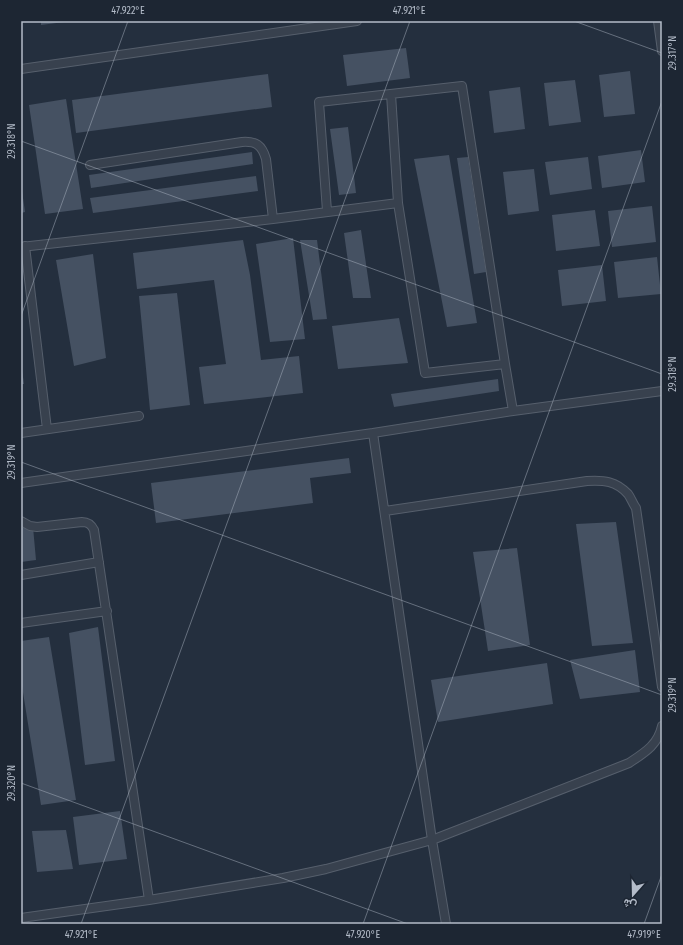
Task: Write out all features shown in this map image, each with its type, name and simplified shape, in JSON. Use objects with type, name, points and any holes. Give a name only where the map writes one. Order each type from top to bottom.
[{"type":"lane","points":[[21,69],[357,21]]},
{"type":"lane","points":[[658,21],[662,51]]},
{"type":"lane","points":[[327,212],[318,102],[462,86],[513,411]]},
{"type":"lane","points":[[391,94],[398,203],[425,373],[505,364]]},
{"type":"lane","points":[[90,165],[250,142],[258,145],[264,151],[273,218]]},
{"type":"lane","points":[[47,430],[23,246],[398,203]]},
{"type":"lane","points":[[21,483],[373,433],[513,411],[662,392]]},
{"type":"lane","points":[[21,433],[139,416]]},
{"type":"lane","points":[[373,433],[432,840],[446,924]]},
{"type":"lane","points":[[385,512],[587,480],[602,480],[616,485],[628,495],[636,508],[662,687]]},
{"type":"lane","points":[[21,520],[30,526],[37,527],[87,522],[92,525],[94,530],[149,900]]},
{"type":"lane","points":[[21,575],[99,562]]},
{"type":"lane","points":[[21,623],[107,611]]},
{"type":"lane","points":[[21,918],[149,900],[283,878],[326,869],[432,840],[629,763],[654,745],[662,726]]},
{"type":"building","points":[[41,21],[64,21],[64,22],[41,25]]},
{"type":"building","points":[[406,48],[410,78],[347,86],[343,55]]},
{"type":"building","points":[[630,71],[635,114],[604,117],[599,75]]},
{"type":"building","points":[[268,74],[272,107],[76,133],[72,100]]},
{"type":"building","points":[[575,80],[581,122],[549,126],[544,83]]},
{"type":"building","points":[[520,87],[525,129],[494,133],[489,91]]},
{"type":"building","points":[[66,99],[83,209],[45,214],[29,105]]},
{"type":"building","points":[[348,127],[356,193],[339,195],[330,129]]},
{"type":"building","points":[[641,150],[645,182],[602,188],[598,156]]},
{"type":"building","points":[[252,152],[253,164],[91,188],[89,175]]},
{"type":"building","points":[[449,155],[477,323],[447,327],[414,159]]},
{"type":"building","points":[[468,157],[486,272],[474,274],[457,158]]},
{"type":"building","points":[[588,157],[592,189],[550,195],[545,162]]},
{"type":"building","points":[[534,169],[539,211],[508,215],[503,172]]},
{"type":"building","points":[[256,176],[258,191],[93,213],[90,198]]},
{"type":"building","points":[[21,191],[25,212],[21,213]]},
{"type":"building","points":[[652,206],[656,242],[612,247],[608,211]]},
{"type":"building","points":[[595,210],[600,246],[556,251],[552,215]]},
{"type":"building","points":[[361,230],[371,298],[353,298],[344,233]]},
{"type":"building","points":[[293,238],[305,339],[270,342],[256,244]]},
{"type":"building","points":[[243,240],[250,275],[261,360],[299,356],[303,393],[204,404],[199,367],[226,364],[214,280],[137,289],[133,253]]},
{"type":"building","points":[[300,240],[317,240],[327,319],[313,320]]},
{"type":"building","points":[[93,254],[106,358],[74,366],[56,260]]},
{"type":"building","points":[[657,257],[661,294],[618,298],[614,262]]},
{"type":"building","points":[[602,265],[606,301],[562,306],[558,270]]},
{"type":"building","points":[[177,293],[190,405],[150,410],[139,296]]},
{"type":"building","points":[[399,318],[408,363],[338,369],[332,326]]},
{"type":"building","points":[[22,370],[24,384],[21,384]]},
{"type":"building","points":[[498,379],[499,391],[394,407],[391,394]]},
{"type":"building","points":[[349,458],[351,473],[310,478],[313,503],[156,523],[151,483]]},
{"type":"building","points":[[616,522],[633,643],[592,646],[576,524]]},
{"type":"building","points":[[33,527],[36,560],[21,562],[21,528]]},
{"type":"building","points":[[517,548],[530,645],[488,651],[473,552]]},
{"type":"building","points":[[98,627],[115,761],[85,765],[69,633]]},
{"type":"building","points":[[49,637],[76,800],[41,805],[21,680],[21,641]]},
{"type":"building","points":[[635,650],[640,692],[580,699],[570,660]]},
{"type":"building","points":[[547,663],[553,704],[438,722],[431,680]]},
{"type":"building","points":[[120,811],[127,859],[79,865],[73,817]]},
{"type":"building","points":[[66,830],[73,869],[37,872],[32,831]]}]
